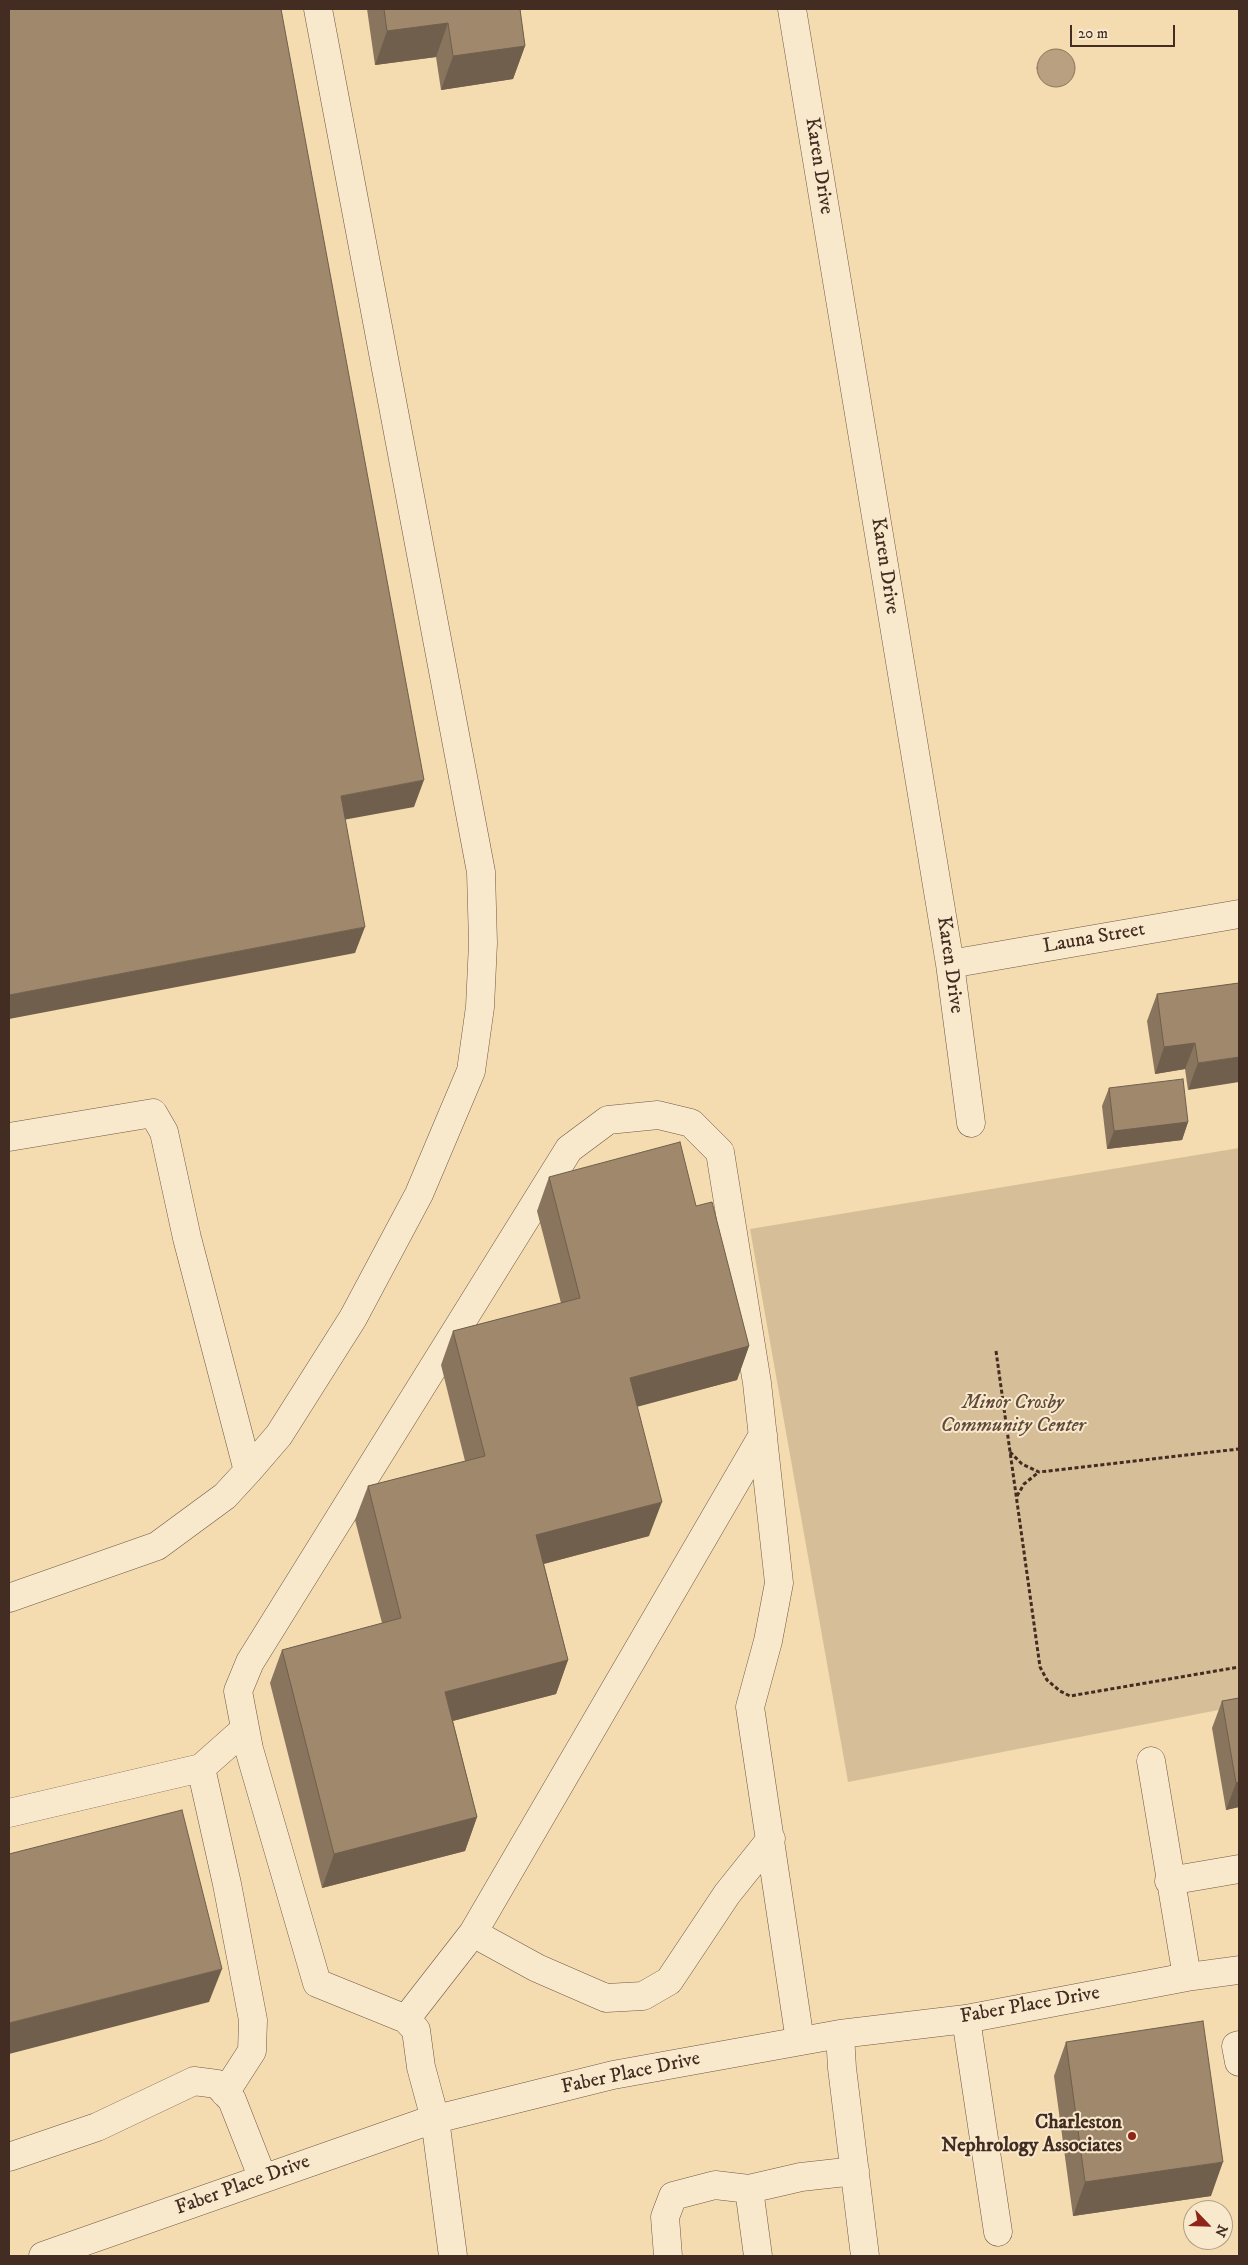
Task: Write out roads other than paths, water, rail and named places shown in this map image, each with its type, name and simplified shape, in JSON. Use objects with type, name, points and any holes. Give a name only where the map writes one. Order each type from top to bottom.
[{"type":"street","points":[[9,1598],[157,1546],[225,1496],[248,1471],[279,1435],[352,1318],[419,1194],[471,1071],[480,1007],[483,943],[481,872],[318,9]]},
{"type":"street","name":"Karen Drive","points":[[792,9],[950,964],[971,1123]]},
{"type":"street","name":"Launa Street","points":[[950,964],[1239,914]]},
{"type":"street","points":[[9,1137],[153,1113],[164,1132],[187,1238],[248,1471]]},
{"type":"street","points":[[453,2256],[435,2119],[421,2067],[416,2030],[406,2019],[317,1983],[248,1748],[238,1691],[250,1662],[569,1149],[608,1120],[658,1115],[691,1124],[720,1152],[757,1383],[779,1583],[768,1641],[750,1707],[800,2041]]},
{"type":"street","points":[[406,2019],[473,1933],[763,1435]]},
{"type":"street","points":[[9,1813],[201,1768],[245,1729]]},
{"type":"street","points":[[1151,1761],[1169,1882],[1187,1977]]},
{"type":"street","points":[[201,1768],[227,1884],[253,2020],[252,2051],[225,2093]]},
{"type":"street","points":[[473,1933],[537,1968],[606,1998],[643,1996],[668,1981],[727,1894],[771,1839]]},
{"type":"street","points":[[1169,1882],[1239,1869]]},
{"type":"street","name":"Faber Place Drive","points":[[42,2256],[435,2119],[613,2075],[840,2034],[966,2019],[1187,1977],[1239,1970]]},
{"type":"street","points":[[966,2019],[998,2232]]},
{"type":"street","points":[[840,2034],[866,2256]]},
{"type":"street","points":[[1239,2045],[1236,2046],[1239,2062]]},
{"type":"street","points":[[9,2156],[97,2127],[194,2081],[217,2084],[232,2100],[263,2179]]},
{"type":"street","points":[[668,2256],[665,2217],[673,2196],[715,2185],[749,2189],[800,2177],[855,2171]]},
{"type":"street","points":[[749,2189],[758,2256]]},
{"type":"place","name":"Charleston Nephrology Associates","points":[[1132,2136]]},
{"type":"park label","name":"Minor Crosby Community Center","points":[[1013,1416]]}]
